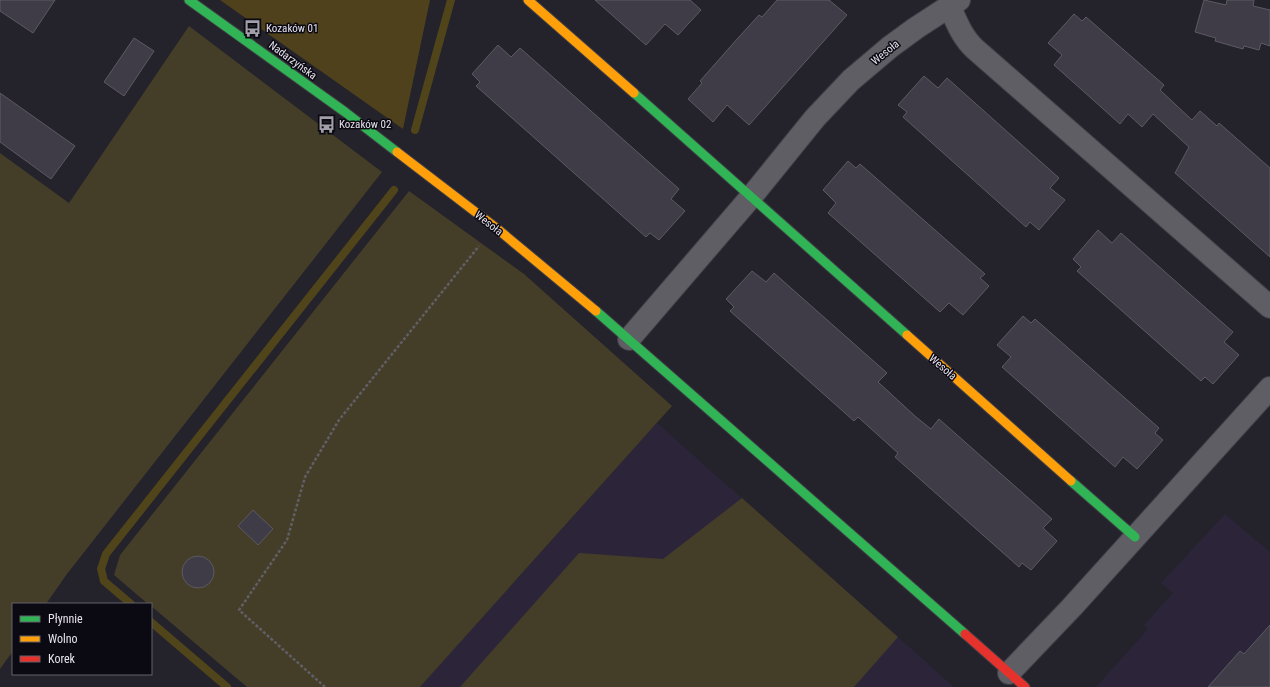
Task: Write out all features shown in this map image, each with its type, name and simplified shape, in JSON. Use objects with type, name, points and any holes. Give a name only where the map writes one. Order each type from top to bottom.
[{"type":"street","name":"Nadarzyńska","points":[[189,0],[345,112]]},
{"type":"street","name":"Wesoła","points":[[528,0],[1135,537]]},
{"type":"street","name":"Wesoła","points":[[629,339],[751,198],[815,118],[851,80],[890,47],[954,3],[959,28],[968,42],[975,49],[1270,307]]},
{"type":"street","name":"Wesoła","points":[[345,112],[495,227],[629,339],[1017,680],[1072,607],[1270,388]]},
{"type":"path","points":[[325,687],[239,610],[287,540],[305,477],[339,420],[495,227]]},
{"type":"shaded area","points":[[220,0],[430,0],[403,129]]},
{"type":"shaded area","points":[[189,26],[382,172],[67,574],[47,603],[12,603],[12,652],[0,669],[0,153],[69,203]]},
{"type":"shaded area","points":[[409,191],[524,274],[672,406],[420,687],[247,687],[152,607],[152,603],[147,603],[114,575],[120,555]]},
{"type":"shaded area","points":[[657,423],[898,637],[954,687],[420,687]]},
{"type":"shaded area","points":[[742,498],[898,637],[854,687],[460,687],[579,553],[663,559]]},
{"type":"shaded area","points":[[1225,514],[1270,552],[1270,687],[1096,687],[1148,629],[1144,625],[1173,593],[1161,583]]},
{"type":"building","points":[[0,0],[55,0],[33,33],[0,11]]},
{"type":"building","points":[[595,0],[690,0],[701,10],[678,35],[665,24],[646,45]]},
{"type":"building","points":[[777,0],[829,0],[847,15],[749,125],[727,105],[713,122],[688,99],[702,83],[700,81],[738,38],[759,15],[762,17]]},
{"type":"building","points":[[1204,0],[1226,5],[1227,0],[1254,0],[1253,6],[1270,10],[1270,46],[1261,43],[1259,50],[1244,46],[1243,49],[1215,41],[1216,38],[1195,32]]},
{"type":"building","points":[[1074,14],[1082,21],[1086,17],[1164,85],[1160,90],[1192,120],[1200,111],[1217,126],[1219,123],[1270,168],[1270,257],[1175,173],[1189,147],[1153,114],[1142,127],[1128,114],[1120,124],[1054,65],[1062,55],[1048,43]]},
{"type":"building","points":[[134,38],[154,51],[124,96],[104,82]]},
{"type":"building","points":[[498,45],[511,57],[520,48],[679,189],[671,199],[685,211],[659,240],[650,233],[646,237],[476,86],[480,82],[472,74]]},
{"type":"building","points":[[924,76],[938,88],[947,78],[1059,178],[1050,188],[1065,200],[1039,230],[1030,222],[1026,227],[903,117],[907,112],[898,105]]},
{"type":"building","points":[[0,93],[75,146],[51,179],[0,142]]},
{"type":"building","points":[[848,161],[856,168],[860,164],[985,274],[980,278],[989,286],[963,315],[949,303],[940,312],[828,213],[836,203],[823,190]]},
{"type":"building","points":[[1098,230],[1112,243],[1121,233],[1233,332],[1224,342],[1239,355],[1213,384],[1205,377],[1201,381],[1077,271],[1081,267],[1073,259]]},
{"type":"building","points":[[752,271],[766,282],[774,273],[887,373],[878,382],[916,417],[931,429],[939,419],[1052,519],[1043,528],[1057,541],[1031,570],[1022,563],[1019,567],[895,457],[898,453],[858,417],[854,421],[730,311],[734,307],[726,299]]},
{"type":"building","points":[[1023,316],[1031,323],[1035,319],[1159,428],[1155,433],[1163,440],[1137,469],[1123,457],[1115,467],[1002,367],[1011,357],[997,345]]},
{"type":"building","points":[[253,510],[273,529],[258,545],[238,526]]},
{"type":"building","points":[[195,556],[201,556],[211,563],[214,572],[213,578],[207,585],[201,588],[195,588],[185,581],[182,575],[182,569],[189,559]]},
{"type":"building","points":[[1270,625],[1270,687],[1208,687],[1240,651],[1244,654]]},
{"type":"waterway","points":[[415,130],[451,0]]},
{"type":"waterway","points":[[130,603],[104,581],[101,569],[106,554],[394,190]]},
{"type":"waterway","points":[[152,623],[227,687]]},
{"type":"traffic: fast","points":[[189,0],[345,112],[397,152]]},
{"type":"traffic: fast","points":[[634,93],[907,335]]},
{"type":"traffic: fast","points":[[596,311],[965,634]]},
{"type":"traffic: fast","points":[[1071,481],[1135,537]]},
{"type":"traffic: slow","points":[[528,0],[634,93]]},
{"type":"traffic: slow","points":[[397,152],[495,227],[596,311]]},
{"type":"traffic: slow","points":[[907,335],[1071,481]]},
{"type":"traffic: jam","points":[[965,634],[1025,687]]},
{"type":"place","name":"Kozaków 01","points":[[253,28]]},
{"type":"place","name":"Kozaków 02","points":[[326,124]]}]
